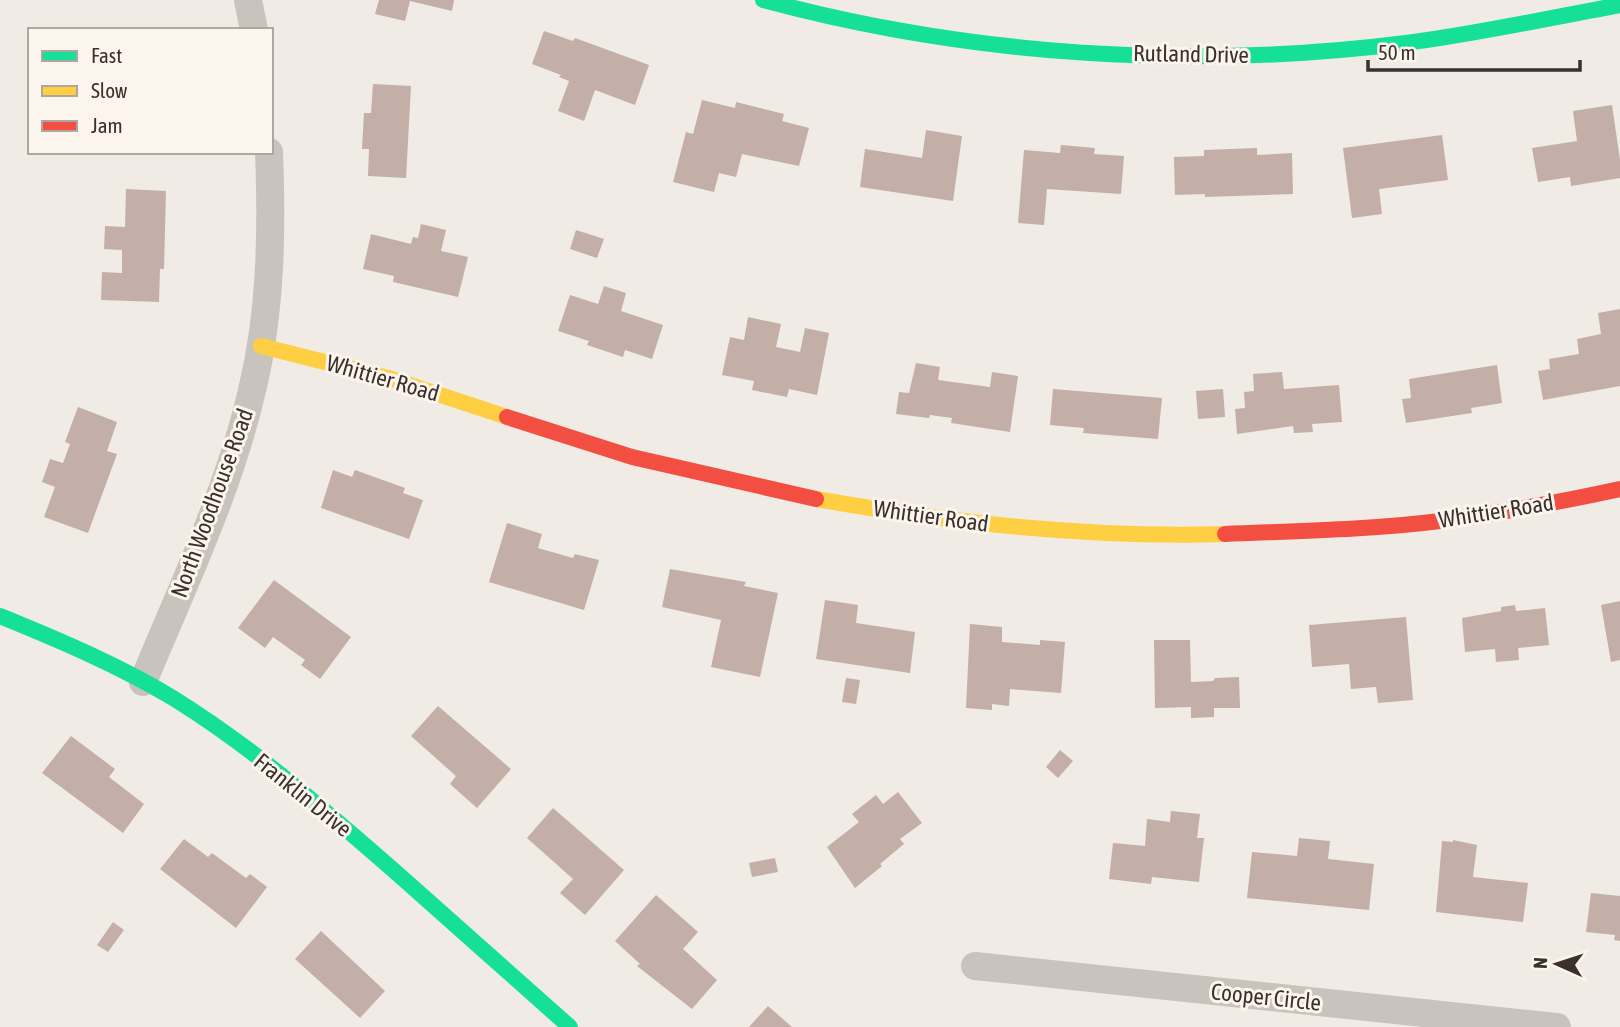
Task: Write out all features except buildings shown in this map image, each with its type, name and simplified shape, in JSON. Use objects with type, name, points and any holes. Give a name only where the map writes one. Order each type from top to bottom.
[{"type":"street","points":[[248,0],[254,28]]},
{"type":"street","name":"Rutland Drive","points":[[763,0],[826,17],[941,38],[1056,52],[1231,56],[1294,54],[1407,43],[1620,5]]},
{"type":"street","name":"North Woodhouse Road","points":[[143,682],[212,516],[235,451],[253,387],[261,346],[268,274],[269,154]]},
{"type":"street","name":"Whittier Road","points":[[261,346],[349,366],[436,393],[551,434],[657,464],[784,494],[1061,532],[1194,536],[1348,529],[1459,519],[1620,489]]},
{"type":"street","name":"Franklin Drive","points":[[0,616],[62,641],[174,699],[309,796],[570,1027]]},
{"type":"street","name":"Cooper Circle","points":[[975,966],[1557,1027]]},
{"type":"traffic: fast","points":[[763,0],[921,34],[1082,53],[1163,56],[1244,56],[1406,43],[1620,5]]},
{"type":"traffic: fast","points":[[0,616],[131,675],[173,698],[233,738],[345,828],[570,1027]]},
{"type":"traffic: slow","points":[[261,346],[392,379],[507,417]]},
{"type":"traffic: slow","points":[[816,499],[1020,527],[1122,534],[1225,534]]},
{"type":"traffic: jam","points":[[507,417],[632,457],[816,499]]},
{"type":"traffic: jam","points":[[1225,534],[1360,528],[1440,521],[1620,489]]}]
